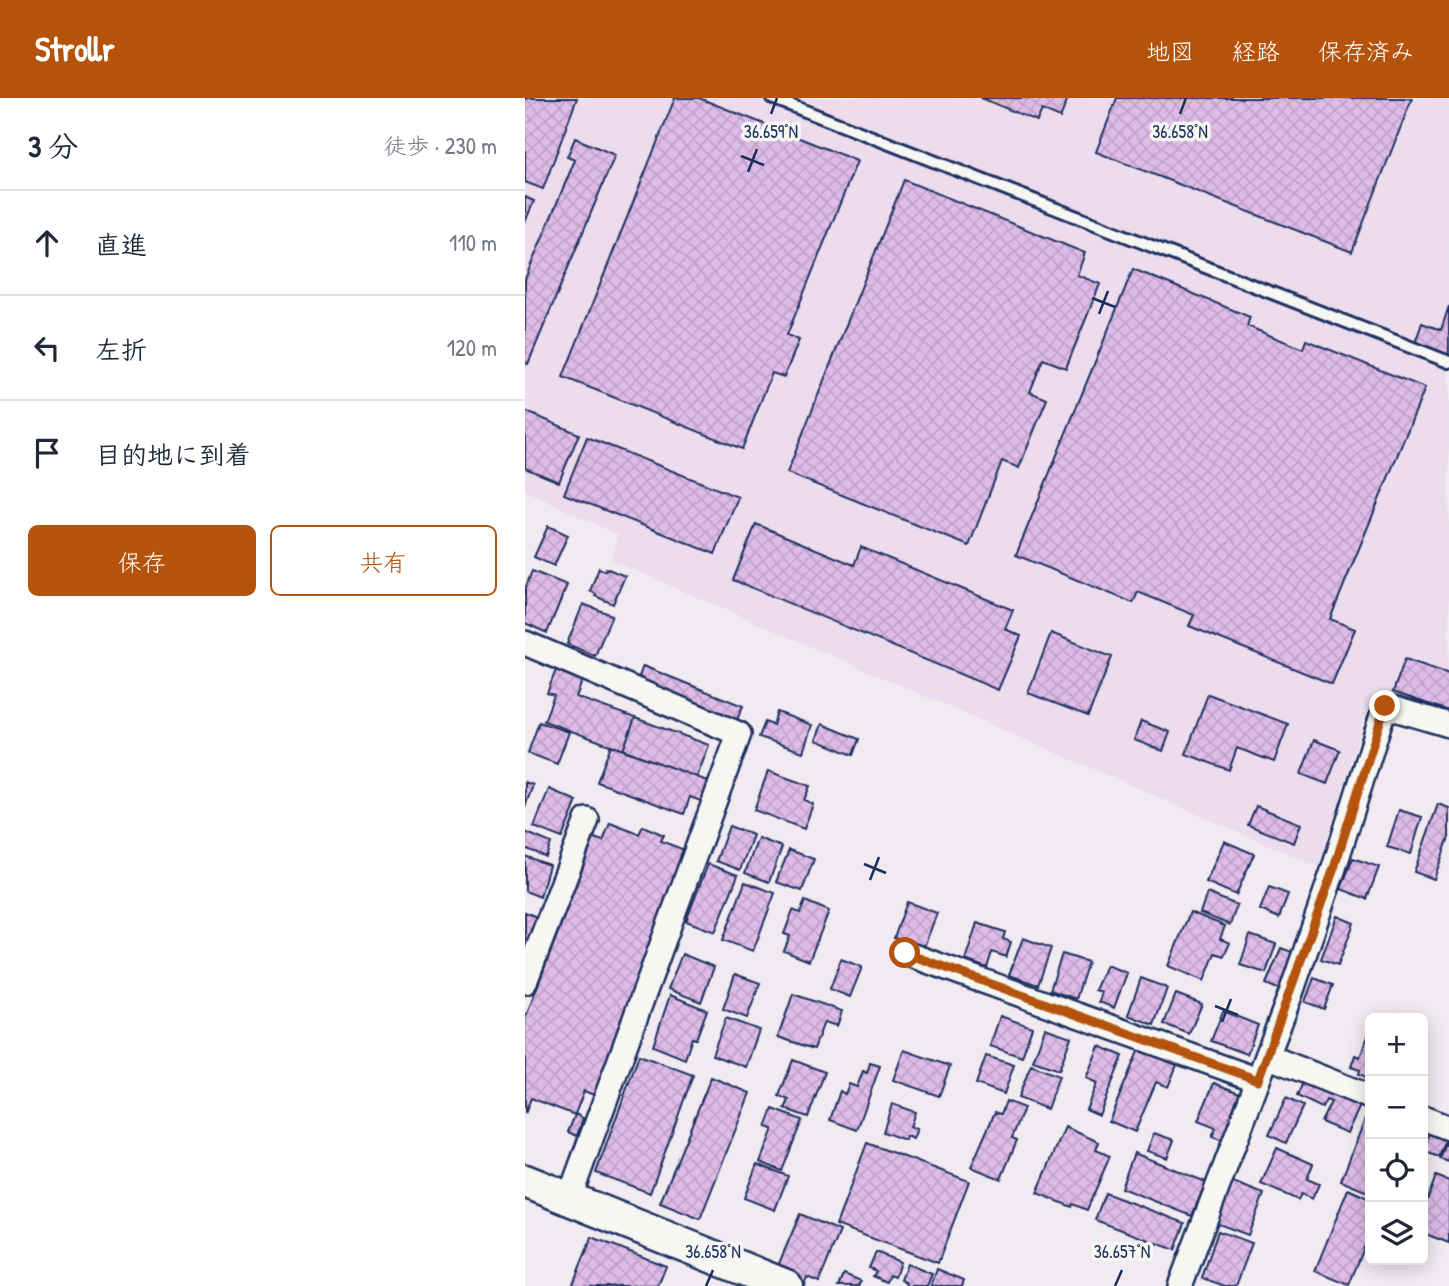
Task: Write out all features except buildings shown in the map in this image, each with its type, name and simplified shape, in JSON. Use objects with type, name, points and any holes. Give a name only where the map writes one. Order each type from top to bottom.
[{"type":"main road","points":[[525,1181],[786,1286]]},
{"type":"street","points":[[525,643],[739,734],[569,1199]]},
{"type":"street","points":[[1179,1286],[1267,1056],[1334,868],[1385,706],[1449,725]]},
{"type":"street","points":[[525,982],[587,820]]},
{"type":"street","points":[[905,953],[1258,1080]]},
{"type":"street","points":[[1267,1056],[1365,1095]]},
{"type":"street","points":[[1428,1120],[1449,1128]]},
{"type":"lane","points":[[772,98],[1449,362]]},
{"type":"shaded area","points":[[525,98],[1449,98],[1449,712],[1373,689],[1319,867],[611,560],[618,535],[525,490]]},
{"type":"route","points":[[905,953],[1258,1080],[1334,868],[1385,706]]}]
